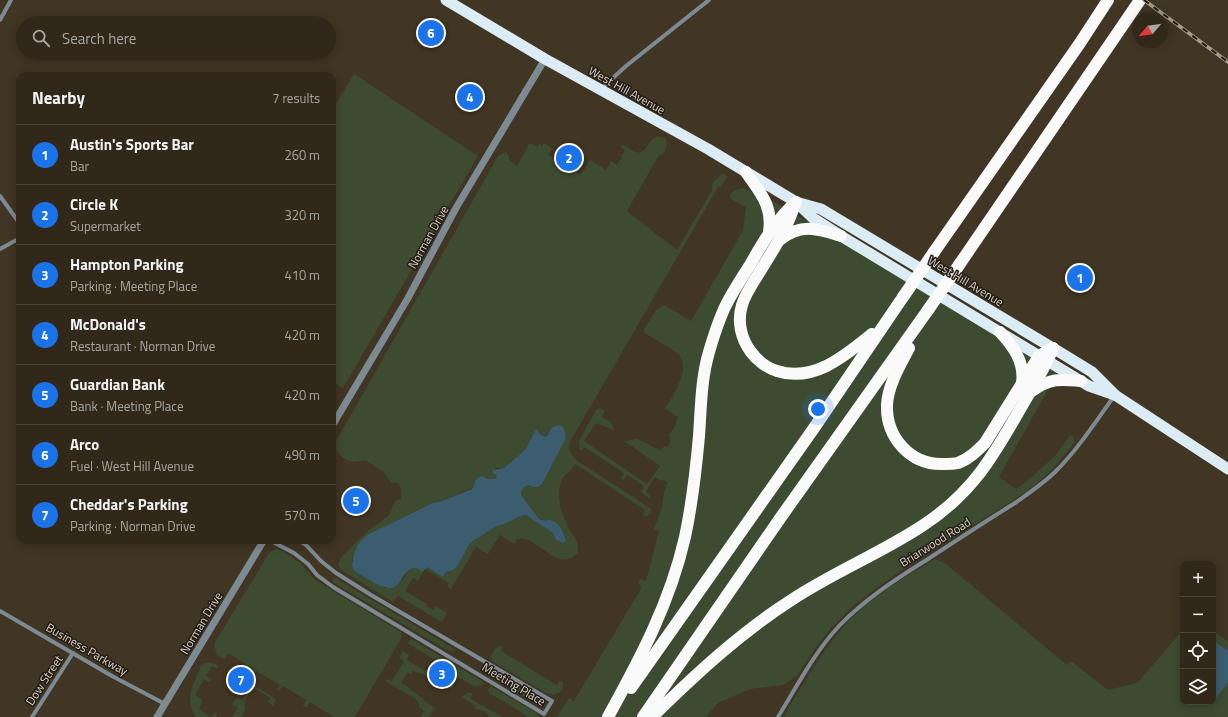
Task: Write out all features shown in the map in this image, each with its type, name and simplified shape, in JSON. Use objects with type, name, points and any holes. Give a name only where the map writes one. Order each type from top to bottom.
[{"type":"highway","name":"West Hill Avenue","points":[[446,0],[545,59],[708,149],[796,202],[813,218],[841,236],[1089,386],[1115,395]]},
{"type":"highway","points":[[643,717],[928,310],[1140,0]]},
{"type":"highway","points":[[609,717],[814,428],[883,325],[1080,43],[1106,3]]},
{"type":"highway","points":[[746,172],[764,199],[768,208],[773,237]]},
{"type":"highway","name":"West Hill Avenue","points":[[796,202],[821,209],[1092,372],[1115,395],[1228,468]]},
{"type":"highway","points":[[796,202],[784,213],[742,306],[740,321],[743,337],[749,350],[760,362],[776,371],[795,374],[813,371],[828,366],[844,356],[883,325]]},
{"type":"highway","points":[[609,717],[653,632],[673,582],[685,538],[693,491],[703,383],[708,353],[724,308],[773,237],[808,228],[841,236]]},
{"type":"highway","points":[[928,310],[892,384],[887,405],[889,423],[894,437],[910,455],[917,459],[934,464],[957,463],[971,456],[985,443],[1026,388],[1041,385],[1050,381],[1065,379],[1081,381]]},
{"type":"highway","points":[[1000,332],[1009,342],[1021,364],[1026,388]]},
{"type":"highway","points":[[652,717],[706,666],[758,623],[809,589],[922,526],[962,494],[981,473],[997,449],[1026,388],[1044,358],[1053,348]]},
{"type":"street","points":[[0,20],[11,0]]},
{"type":"street","points":[[600,90],[626,66],[708,0]]},
{"type":"street","name":"Norman Drive","points":[[336,419],[408,298],[456,208],[545,59]]},
{"type":"street","points":[[0,196],[16,218]]},
{"type":"street","points":[[0,250],[16,240]]},
{"type":"street","name":"Briarwood Road","points":[[778,717],[814,658],[827,640],[848,617],[885,586],[1036,489],[1069,457],[1115,395]]},
{"type":"street","name":"Norman Drive","points":[[157,717],[262,544]]},
{"type":"street","name":"Meeting Place","points":[[277,544],[294,553],[308,564],[317,575],[333,587],[544,714],[552,701],[336,573],[321,561],[304,544]]},
{"type":"street","name":"Business Parkway","points":[[0,611],[112,676],[165,704]]},
{"type":"street","name":"Dow Street","points":[[32,717],[74,653]]},
{"type":"green space","points":[[354,74],[478,156],[343,388],[336,384],[336,103]]},
{"type":"green space","points":[[656,137],[665,138],[667,142],[663,154],[659,155],[627,211],[677,250],[712,190],[713,182],[723,173],[726,174],[727,177],[721,187],[718,187],[571,440],[571,453],[576,460],[650,508],[652,510],[650,514],[644,517],[643,514],[645,510],[575,464],[565,475],[560,484],[559,498],[564,518],[577,543],[578,553],[570,558],[562,559],[554,557],[532,542],[524,539],[517,539],[514,544],[500,535],[488,554],[476,547],[451,589],[447,587],[449,583],[425,569],[418,581],[413,578],[405,591],[427,604],[426,606],[433,610],[436,606],[447,613],[442,622],[398,596],[393,602],[341,570],[338,564],[343,555],[370,529],[389,515],[396,500],[401,499],[401,493],[398,483],[391,483],[384,473],[370,463],[366,461],[353,462],[343,457],[336,449],[336,441],[498,156],[505,152],[509,156],[509,160],[517,166],[530,143],[538,147],[539,144],[542,146],[544,143],[552,148],[548,155],[581,175],[590,160],[606,170],[611,161],[617,165],[622,157],[616,153],[622,156],[625,150],[620,147],[622,145],[638,153],[644,150]],"holes":[[[550,429],[546,474],[542,484],[533,487],[527,485],[525,486],[522,489],[521,495],[539,519],[549,520],[565,535],[566,540],[564,543],[556,540],[553,533],[527,515],[518,517],[495,527],[470,543],[453,570],[446,572],[427,567],[420,570],[412,568],[403,579],[385,588],[353,569],[352,561],[354,553],[395,522],[432,503],[439,502],[472,488],[474,483],[485,477],[488,479],[495,479],[497,476],[495,468],[504,468],[525,450],[535,431],[539,431],[541,435],[545,437],[548,435]]]},
{"type":"green space","points":[[744,188],[756,195],[768,198],[1058,372],[999,477],[1016,489],[1055,456],[1070,435],[1073,436],[1075,442],[1052,469],[1026,492],[905,568],[855,604],[831,628],[797,676],[783,685],[750,689],[718,703],[707,716],[709,717],[557,717],[568,699],[574,701],[642,587],[638,583],[639,580],[641,579],[646,581],[659,531],[654,530],[654,528],[662,508],[664,492],[668,482],[663,480],[661,481],[655,477],[646,492],[650,496],[649,498],[641,492],[644,486],[627,475],[624,480],[621,479],[624,473],[584,447],[580,451],[579,441],[596,410],[600,408],[604,410],[602,417],[612,423],[614,430],[596,423],[584,441],[647,484],[660,466],[624,441],[637,439],[661,451],[664,446],[668,447],[671,440],[669,439],[670,436],[668,435],[674,428],[678,417],[665,409],[680,381],[683,366],[682,359],[678,353],[644,333],[644,329],[656,310],[664,305],[691,321],[743,230],[746,207],[731,199],[730,196],[734,191]]},
{"type":"green space","points":[[276,549],[300,563],[315,580],[401,632],[402,637],[355,717],[334,717],[310,702],[307,707],[304,707],[303,706],[306,700],[283,686],[278,691],[277,689],[280,685],[256,671],[252,676],[251,674],[254,669],[228,653],[224,659],[216,652],[215,642],[268,555],[271,551]]},
{"type":"green space","points":[[935,559],[946,564],[1067,665],[1071,661],[1108,690],[1137,683],[1180,633],[1180,705],[1216,705],[1216,632],[1228,642],[1228,717],[784,717],[833,640],[854,616],[870,601]]},
{"type":"green space","points":[[335,578],[455,651],[443,648],[333,582],[333,579]]},
{"type":"green space","points":[[411,639],[482,681],[482,685],[475,687],[453,675],[449,669],[409,644],[408,643]]},
{"type":"green space","points":[[500,645],[503,646],[501,651],[557,685],[559,681],[562,681],[562,690],[558,694],[548,694],[492,661],[491,656],[495,649]]},
{"type":"green space","points":[[403,651],[409,655],[407,660],[446,683],[449,679],[454,686],[453,689],[448,689],[435,681],[434,683],[429,681],[430,679],[421,673],[420,674],[413,671],[411,674],[408,672],[401,683],[410,688],[409,689],[424,699],[423,700],[437,709],[434,709],[429,717],[420,717],[424,711],[419,707],[416,699],[385,681],[387,679],[392,681],[404,661],[399,658]]},
{"type":"green space","points":[[210,662],[217,665],[218,668],[217,669],[212,666],[206,676],[211,679],[211,681],[208,682],[204,679],[195,695],[201,698],[202,702],[199,709],[211,717],[196,717],[190,704],[191,691],[201,666]]},
{"type":"green space","points":[[488,671],[491,671],[541,701],[541,705],[538,705],[489,676]]},
{"type":"green space","points":[[245,681],[275,698],[276,701],[273,706],[268,702],[270,698],[253,687],[244,702],[246,704],[244,706],[246,709],[241,717],[232,717],[238,708],[232,704],[237,697],[242,700],[250,688],[244,684]]},
{"type":"green space","points":[[490,687],[537,713],[538,717],[529,717],[489,693],[488,690]]},
{"type":"green space","points":[[467,692],[472,693],[471,699],[502,717],[490,717],[488,714],[475,708],[475,706],[462,697]]},
{"type":"green space","points":[[216,712],[217,717],[211,717]]},
{"type":"water","points":[[560,425],[565,432],[565,440],[542,484],[538,487],[526,486],[521,495],[539,519],[550,520],[558,525],[564,534],[566,541],[563,543],[556,540],[553,533],[526,515],[495,527],[470,543],[456,568],[446,572],[443,577],[427,567],[423,571],[412,568],[397,585],[389,588],[380,586],[353,569],[352,565],[354,553],[359,543],[367,535],[432,503],[439,502],[472,489],[477,478],[479,477],[482,476],[488,479],[495,479],[497,476],[492,472],[493,470],[504,468],[525,450],[537,429],[541,435],[545,437],[552,428]]},
{"type":"water","points":[[1216,642],[1228,651],[1228,682],[1216,698]]},
{"type":"railway","points":[[1144,0],[1228,62]]},
{"type":"place","name":"Arco","points":[[431,33]]},
{"type":"place","name":"McDonald's","points":[[470,97]]},
{"type":"place","name":"Circle K","points":[[569,158]]},
{"type":"place","name":"Austin's Sports Bar","points":[[1080,278]]},
{"type":"place","name":"Guardian Bank","points":[[356,501]]},
{"type":"place","name":"Hampton Parking","points":[[442,674]]},
{"type":"place","name":"Cheddar's Parking","points":[[241,680]]}]
